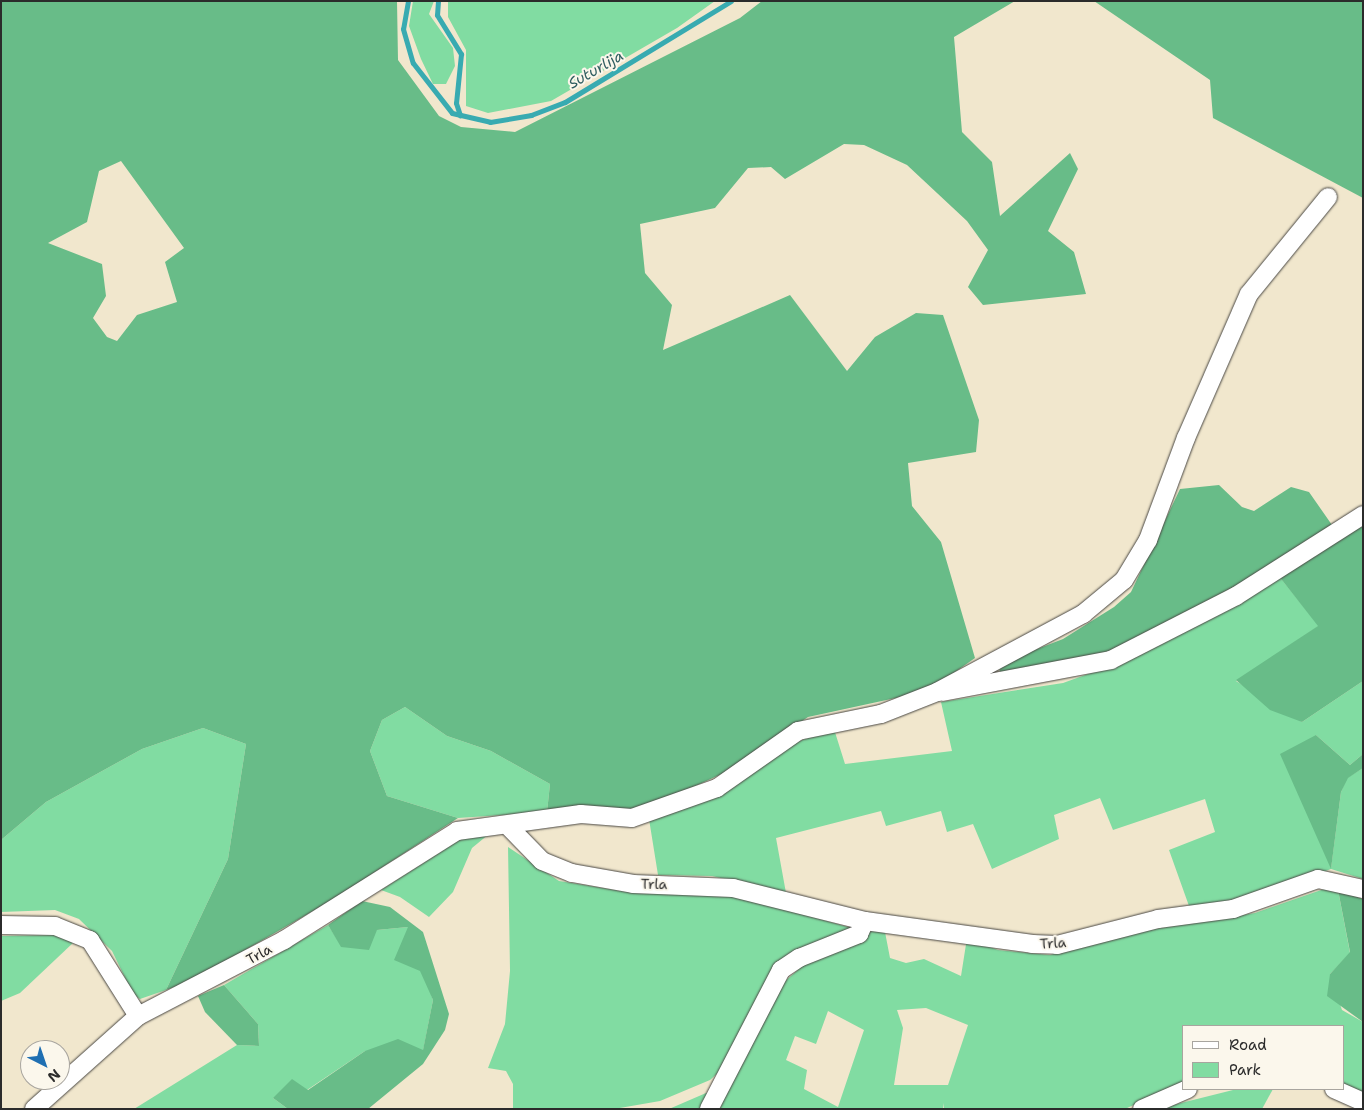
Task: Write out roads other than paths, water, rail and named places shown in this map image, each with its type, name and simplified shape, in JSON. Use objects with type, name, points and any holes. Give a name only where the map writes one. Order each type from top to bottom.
[{"type":"street","points":[[507,824],[581,814],[632,818],[717,788],[798,731],[882,714],[937,692],[1083,614],[1124,580],[1148,540],[1186,438],[1249,294],[1328,197]]},
{"type":"street","points":[[937,692],[952,693],[1111,660],[1236,596],[1363,515]]},
{"type":"street","name":"Trla","points":[[34,1109],[138,1016],[284,940],[457,831],[507,824],[542,861],[572,873],[633,884],[734,888],[864,921],[1057,945],[1158,919],[1255,904],[1318,879],[1363,889]]},
{"type":"street","points":[[709,1109],[781,970],[799,958],[860,934],[864,921]]},
{"type":"street","points":[[1,925],[55,926],[90,940],[138,1016]]},
{"type":"street","points":[[1142,1109],[1186,1090]]},
{"type":"street","points":[[1336,1090],[1363,1102]]},
{"type":"waterway","name":"Suturlija","points":[[408,1],[403,29],[413,63],[452,113],[490,122],[531,115],[565,102],[731,1]]},
{"type":"waterway","name":"Suturlija","points":[[438,1],[437,15],[461,54],[456,103],[460,115]]}]
